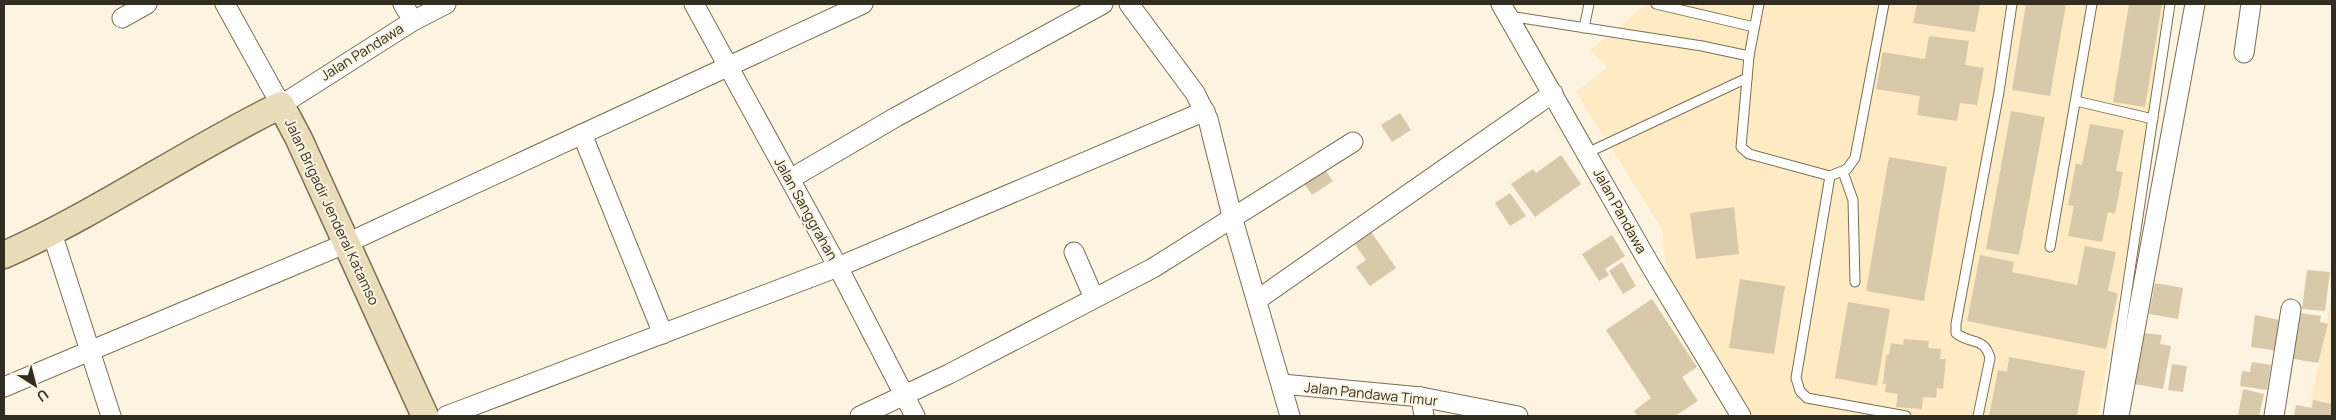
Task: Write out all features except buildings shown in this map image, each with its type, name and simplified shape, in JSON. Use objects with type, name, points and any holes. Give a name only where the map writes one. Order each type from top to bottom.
[{"type":"main road","name":"Jalan Brigadir Jenderal Katamso","points":[[4,255],[52,233],[229,132],[281,105],[299,139],[425,416]]},
{"type":"street","points":[[122,18],[147,4]]},
{"type":"street","points":[[225,4],[281,105]]},
{"type":"street","points":[[403,4],[413,21]]},
{"type":"street","name":"Jalan Pandawa","points":[[281,105],[413,21],[446,4]]},
{"type":"street","name":"Jalan Sanggrahan","points":[[694,4],[838,266],[915,416]]},
{"type":"street","points":[[4,387],[347,243],[863,4]]},
{"type":"street","points":[[790,179],[896,117],[1103,4]]},
{"type":"street","points":[[1129,4],[1186,80],[1205,111],[1233,220],[1290,416]]},
{"type":"street","points":[[2119,416],[2195,4]]},
{"type":"street","points":[[2244,54],[2251,4]]},
{"type":"street","name":"Jalan Pandawa","points":[[1505,10],[1741,416]]},
{"type":"street","points":[[1257,300],[1553,93]]},
{"type":"street","points":[[446,416],[838,266],[1205,111]]},
{"type":"street","points":[[582,134],[663,334]]},
{"type":"street","points":[[860,416],[904,396],[1153,268],[1233,220],[1353,142]]},
{"type":"street","points":[[52,233],[111,416]]},
{"type":"street","points":[[1074,252],[1094,298]]},
{"type":"street","points":[[2274,416],[2291,309]]},
{"type":"street","name":"Jalan Pandawa Timur","points":[[1282,384],[1421,397],[1518,416]]},
{"type":"street","points":[[1421,397],[1424,416]]},
{"type":"lane","points":[[1584,28],[1589,4]]},
{"type":"lane","points":[[1656,4],[1754,27]]},
{"type":"lane","points":[[1758,4],[1749,56],[1740,140],[1743,151],[1830,176],[1843,172],[1855,158],[1884,4]]},
{"type":"lane","points":[[1978,416],[1990,358],[1988,350],[1983,345],[1956,333],[1956,324],[1999,92],[2012,4]]},
{"type":"lane","points":[[2050,247],[2092,4]]},
{"type":"lane","points":[[2108,416],[2170,4]]},
{"type":"lane","points":[[1505,10],[1584,28],[1702,46],[1749,56]]},
{"type":"lane","points":[[1587,153],[1747,78]]},
{"type":"lane","points":[[2076,101],[2153,119]]},
{"type":"lane","points":[[1843,172],[1853,200],[1855,282]]},
{"type":"lane","points":[[1830,176],[1796,382],[1807,398],[1906,416]]},
{"type":"shaded area","points":[[1647,4],[2171,4],[2098,416],[1756,416],[1729,396],[1668,292],[1662,229],[1576,92],[1608,67],[1590,50]]},
{"type":"shaded area","points":[[2332,296],[2332,416],[2308,416]]}]
